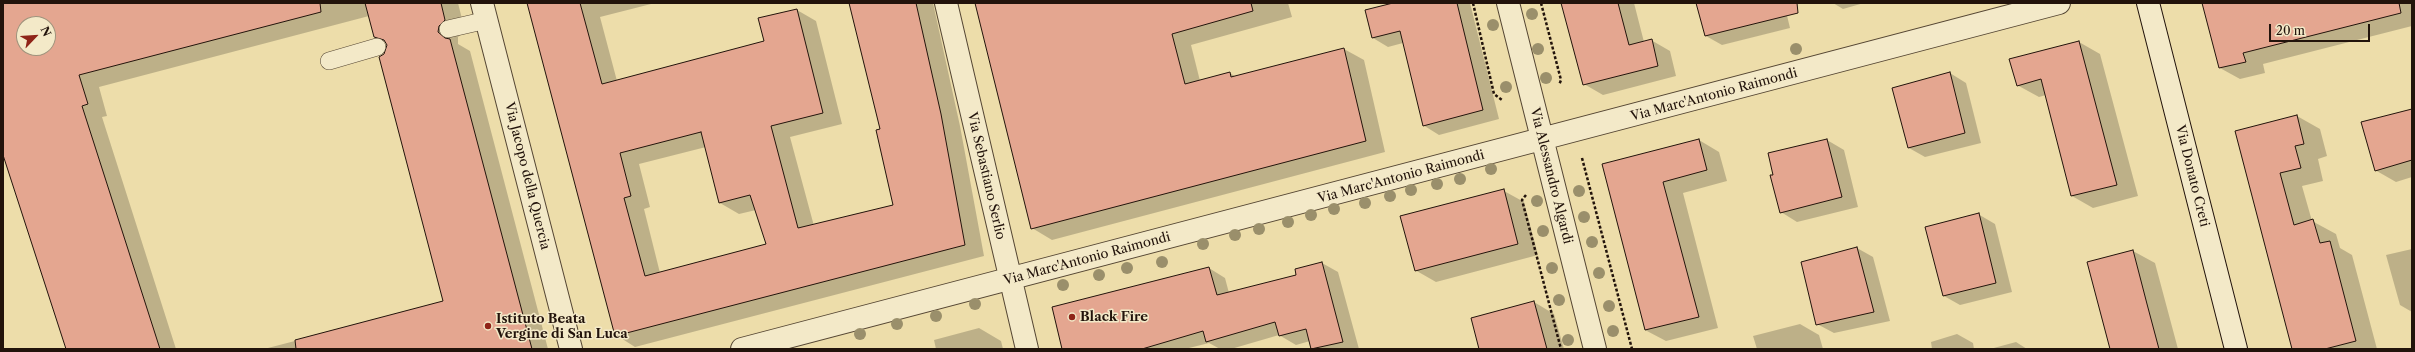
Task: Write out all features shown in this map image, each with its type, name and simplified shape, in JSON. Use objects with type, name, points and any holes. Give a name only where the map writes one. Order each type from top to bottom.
[{"type":"street","name":"Via Sebastiano Serlio","points":[[946,3],[1009,280],[1027,349]]},
{"type":"street","name":"Via Alessandro Algardi","points":[[1508,3],[1595,349]]},
{"type":"street","name":"Via Marc'Antonio Raimondi","points":[[742,349],[2059,3]]},
{"type":"street","name":"Via Donato Creti","points":[[2148,3],[2236,349]]},
{"type":"street","name":"Via Jacopo della Quercia","points":[[484,11],[571,349]]},
{"type":"lane","points":[[448,29],[484,11]]},
{"type":"lane","points":[[329,61],[377,47]]},
{"type":"path","points":[[1473,3],[1494,94],[1505,101]]},
{"type":"path","points":[[1585,166],[1632,349]]},
{"type":"path","name":"Via Alessandro Algardi","points":[[1529,190],[1522,200],[1561,349]]},
{"type":"building","points":[[3,3],[320,3],[321,12],[79,75],[88,104],[82,106],[160,349],[66,349],[3,155]]},
{"type":"building","points":[[365,3],[441,3],[445,20],[439,26],[438,32],[445,38],[450,39],[532,349],[296,349],[295,340],[443,301],[379,57],[384,54],[387,45],[384,40],[374,37]]},
{"type":"building","points":[[527,3],[580,3],[602,84],[764,41],[758,18],[797,9],[823,113],[771,126],[798,228],[893,205],[876,130],[880,129],[849,3],[916,3],[941,114],[965,245],[615,336]],"holes":[[[701,132],[719,203],[750,195],[766,244],[645,276],[624,198],[631,196],[620,153]]]},
{"type":"building","points":[[975,3],[1251,3],[1253,11],[1172,34],[1185,84],[1230,72],[1231,77],[1344,48],[1366,141],[1031,229]]},
{"type":"building","points":[[1393,3],[1457,3],[1483,110],[1423,126],[1400,31],[1372,38],[1365,10]]},
{"type":"building","points":[[1561,3],[1618,3],[1629,45],[1652,39],[1658,66],[1583,85]]},
{"type":"building","points":[[1696,3],[1797,3],[1798,13],[1705,36]]},
{"type":"building","points":[[2202,3],[2399,3],[2401,13],[2243,53],[2246,62],[2219,68]]},
{"type":"building","points":[[2079,41],[2117,185],[2071,196],[2041,79],[2017,86],[2009,59]]},
{"type":"building","points":[[1950,72],[1965,133],[1908,148],[1892,88]]},
{"type":"building","points":[[2412,109],[2412,160],[2375,171],[2361,122]]},
{"type":"building","points":[[2297,115],[2304,144],[2295,146],[2301,168],[2280,173],[2294,225],[2313,219],[2320,243],[2330,241],[2356,341],[2325,349],[2292,349],[2235,131]]},
{"type":"building","points":[[1699,139],[1707,170],[1663,182],[1699,317],[1645,330],[1602,164]]},
{"type":"building","points":[[1827,139],[1842,197],[1780,213],[1770,175],[1773,175],[1768,153]]},
{"type":"building","points":[[1504,189],[1518,244],[1415,271],[1400,216]]},
{"type":"building","points":[[1979,213],[1996,283],[1943,296],[1925,227]]},
{"type":"building","points":[[1857,247],[1874,312],[1816,325],[1801,262]]},
{"type":"building","points":[[2133,250],[2159,349],[2110,349],[2087,262]]},
{"type":"building","points":[[1322,262],[1343,342],[1311,349],[1306,329],[1279,336],[1275,322],[1206,342],[1203,331],[1142,349],[1062,349],[1052,307],[1209,267],[1217,295],[1296,275],[1295,269]]},
{"type":"building","points":[[1534,301],[1547,349],[1479,349],[1471,318]]},
{"type":"place","name":"Black Fire","points":[[1072,317]]},
{"type":"place","name":"Istituto Beata Vergine di San Luca","points":[[488,326]]}]
